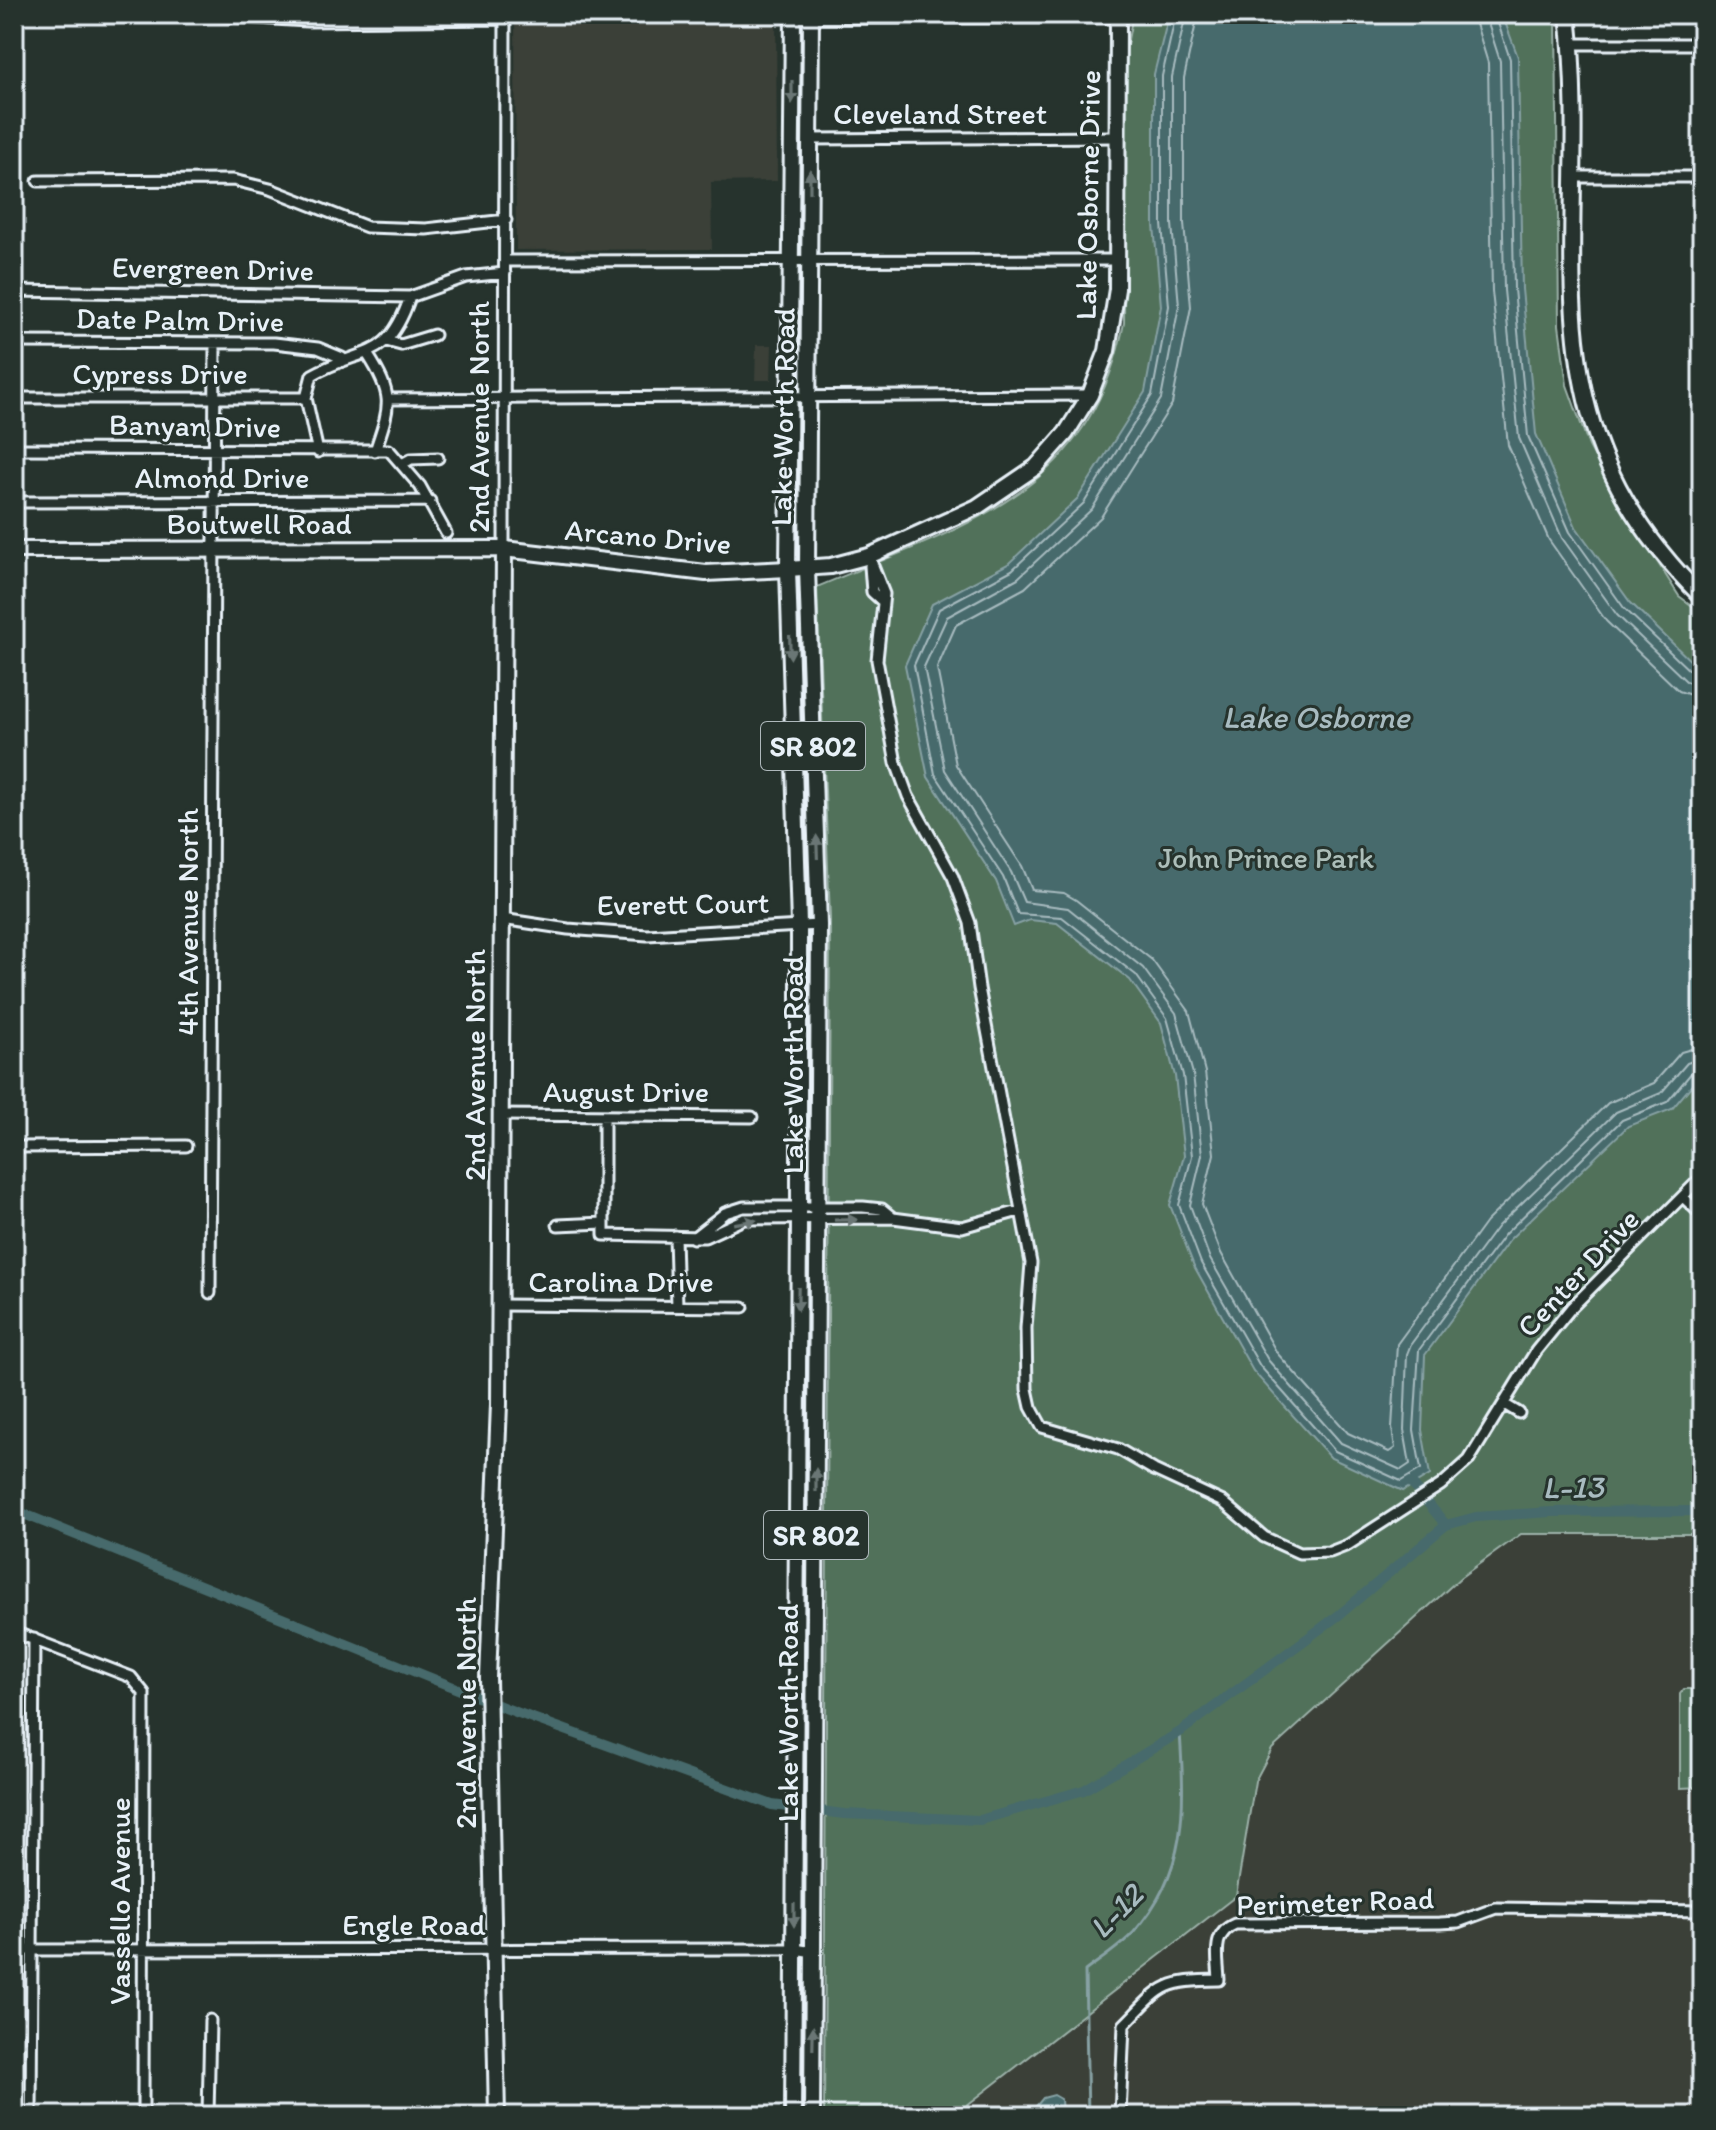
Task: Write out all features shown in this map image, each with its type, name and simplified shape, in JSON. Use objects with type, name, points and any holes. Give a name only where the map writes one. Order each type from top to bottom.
[{"type":"main road","points":[[1568,14],[1571,44],[1572,318],[1588,413],[1610,471],[1631,510],[1663,556],[1702,597]]},
{"type":"main road","name":"Lake Osborne Drive","points":[[788,569],[869,556],[977,507],[1015,484],[1066,433],[1090,395],[1111,334],[1117,260],[1118,15]]},
{"type":"main road","name":"Lake Worth Road","points":[[793,16],[788,569],[799,925],[793,2116]]},
{"type":"main road","name":"Lake Worth Road","points":[[811,16],[807,568],[819,925],[812,2116]]},
{"type":"main road","name":"Arcano Drive","points":[[504,549],[706,573],[788,569]]},
{"type":"main road","name":"Boutwell Road","points":[[14,550],[504,549]]},
{"type":"main road","name":"2nd Avenue North","points":[[497,2116],[496,1949],[488,1678],[499,1305],[504,549]]},
{"type":"main road","points":[[795,1627],[804,1646],[808,1694],[814,1713]]},
{"type":"street","points":[[193,14],[307,21],[504,16]]},
{"type":"street","points":[[793,16],[1118,15]]},
{"type":"street","name":"2nd Avenue North","points":[[504,16],[504,549]]},
{"type":"street","points":[[1571,44],[1702,44]]},
{"type":"street","name":"Cleveland Street","points":[[811,139],[1117,137]]},
{"type":"street","points":[[1572,177],[1702,177]]},
{"type":"street","points":[[38,181],[233,180],[270,189],[367,227],[426,229],[506,220]]},
{"type":"street","points":[[505,261],[1117,260]]},
{"type":"street","points":[[318,452],[306,398],[312,375],[342,358],[368,355],[386,341],[410,297],[466,277],[505,273]]},
{"type":"street","name":"Evergreen Drive","points":[[14,291],[410,297]]},
{"type":"street","points":[[386,341],[401,345],[434,335]]},
{"type":"street","name":"Date Palm Drive","points":[[14,342],[274,343],[318,348],[342,358]]},
{"type":"street","name":"4th Avenue North","points":[[210,1293],[215,344]]},
{"type":"street","points":[[368,355],[382,377],[389,399],[386,423],[375,451],[389,450],[402,464],[430,501],[446,533]]},
{"type":"street","points":[[389,399],[1090,395]]},
{"type":"street","name":"Cypress Drive","points":[[14,398],[306,398]]},
{"type":"street","name":"Banyan Drive","points":[[14,449],[375,451]]},
{"type":"street","points":[[402,464],[411,459],[438,458]]},
{"type":"street","name":"Almond Drive","points":[[14,502],[430,501]]},
{"type":"street","points":[[604,1116],[604,1235],[705,1237],[744,1219],[882,1209],[893,1218],[962,1227],[1019,1211],[970,923],[953,877],[908,796],[896,763],[877,660],[883,602],[872,592],[869,556]]},
{"type":"street","name":"Everett Court","points":[[502,919],[568,929],[647,935],[819,925]]},
{"type":"street","name":"August Drive","points":[[500,1115],[752,1117]]},
{"type":"street","points":[[14,1147],[186,1146]]},
{"type":"street","name":"Center Drive","points":[[1019,1211],[1031,1263],[1026,1328],[1027,1389],[1031,1407],[1042,1427],[1118,1449],[1154,1470],[1223,1502],[1264,1537],[1299,1553],[1330,1552],[1348,1545],[1441,1485],[1469,1460],[1536,1351],[1571,1308],[1702,1177]]},
{"type":"street","points":[[1683,1197],[1702,1215]]},
{"type":"street","points":[[558,1225],[604,1223]]},
{"type":"street","points":[[675,1236],[677,1306]]},
{"type":"street","name":"Carolina Drive","points":[[499,1305],[743,1307]]},
{"type":"street","points":[[1504,1404],[1519,1413]]},
{"type":"street","points":[[14,1632],[34,1639],[31,2116]]},
{"type":"street","name":"Vassello Avenue","points":[[34,1639],[131,1677],[142,1686],[143,2116]]},
{"type":"street","name":"Perimeter Road","points":[[1120,2116],[1124,2025],[1161,1987],[1175,1981],[1219,1980],[1218,1938],[1223,1929],[1235,1924],[1458,1922],[1496,1908],[1702,1911]]},
{"type":"street","name":"Engle Road","points":[[14,1950],[794,1949],[814,1952]]},
{"type":"street","points":[[208,2116],[210,2020]]},
{"type":"shaded area","points":[[515,14],[776,14],[777,181],[711,182],[712,249],[516,250]]},
{"type":"shaded area","points":[[756,345],[772,345],[771,380],[755,380]]},
{"type":"shaded area","points":[[1520,1534],[1702,1534],[1702,2116],[953,2116],[1236,1896],[1255,1781],[1272,1749],[1461,1577]]},
{"type":"green space","name":"John Prince Park","points":[[1133,14],[1556,14],[1559,325],[1567,385],[1589,446],[1618,500],[1679,596],[1702,613],[1702,1534],[1521,1534],[1461,1577],[1272,1749],[1255,1781],[1236,1896],[953,2116],[824,2116],[830,919],[817,587],[921,545],[1011,498],[1049,467],[1082,430],[1107,382],[1124,323],[1126,50]]},
{"type":"green space","points":[[1684,1689],[1702,1689],[1702,1787],[1680,1788],[1680,1694]]},
{"type":"water","name":"Lake Osborne","points":[[1169,14],[1502,14],[1518,57],[1522,289],[1536,434],[1576,527],[1630,602],[1702,672],[1702,1073],[1672,1109],[1628,1126],[1510,1239],[1425,1355],[1422,1430],[1430,1475],[1403,1491],[1331,1458],[1253,1371],[1194,1266],[1170,1205],[1184,1156],[1175,1076],[1161,1023],[1130,980],[1057,923],[1030,920],[1014,926],[996,881],[928,777],[905,665],[932,604],[1008,564],[1078,498],[1145,392],[1161,306],[1154,225],[1154,74]]},
{"type":"water","points":[[1054,2095],[1061,2099],[1062,2116],[1028,2116],[1043,2098]]},
{"type":"waterway","points":[[1413,1485],[1446,1525]]},
{"type":"waterway","name":"L-13","points":[[14,1510],[505,1708],[772,1805],[844,1814],[980,1820],[1084,1790],[1180,1732],[1339,1615],[1446,1525],[1476,1517],[1551,1512],[1702,1511]]},
{"type":"waterway","name":"L-12","points":[[1088,2116],[1085,1971],[1134,1932],[1165,1886],[1174,1862],[1182,1813],[1180,1732]]}]
